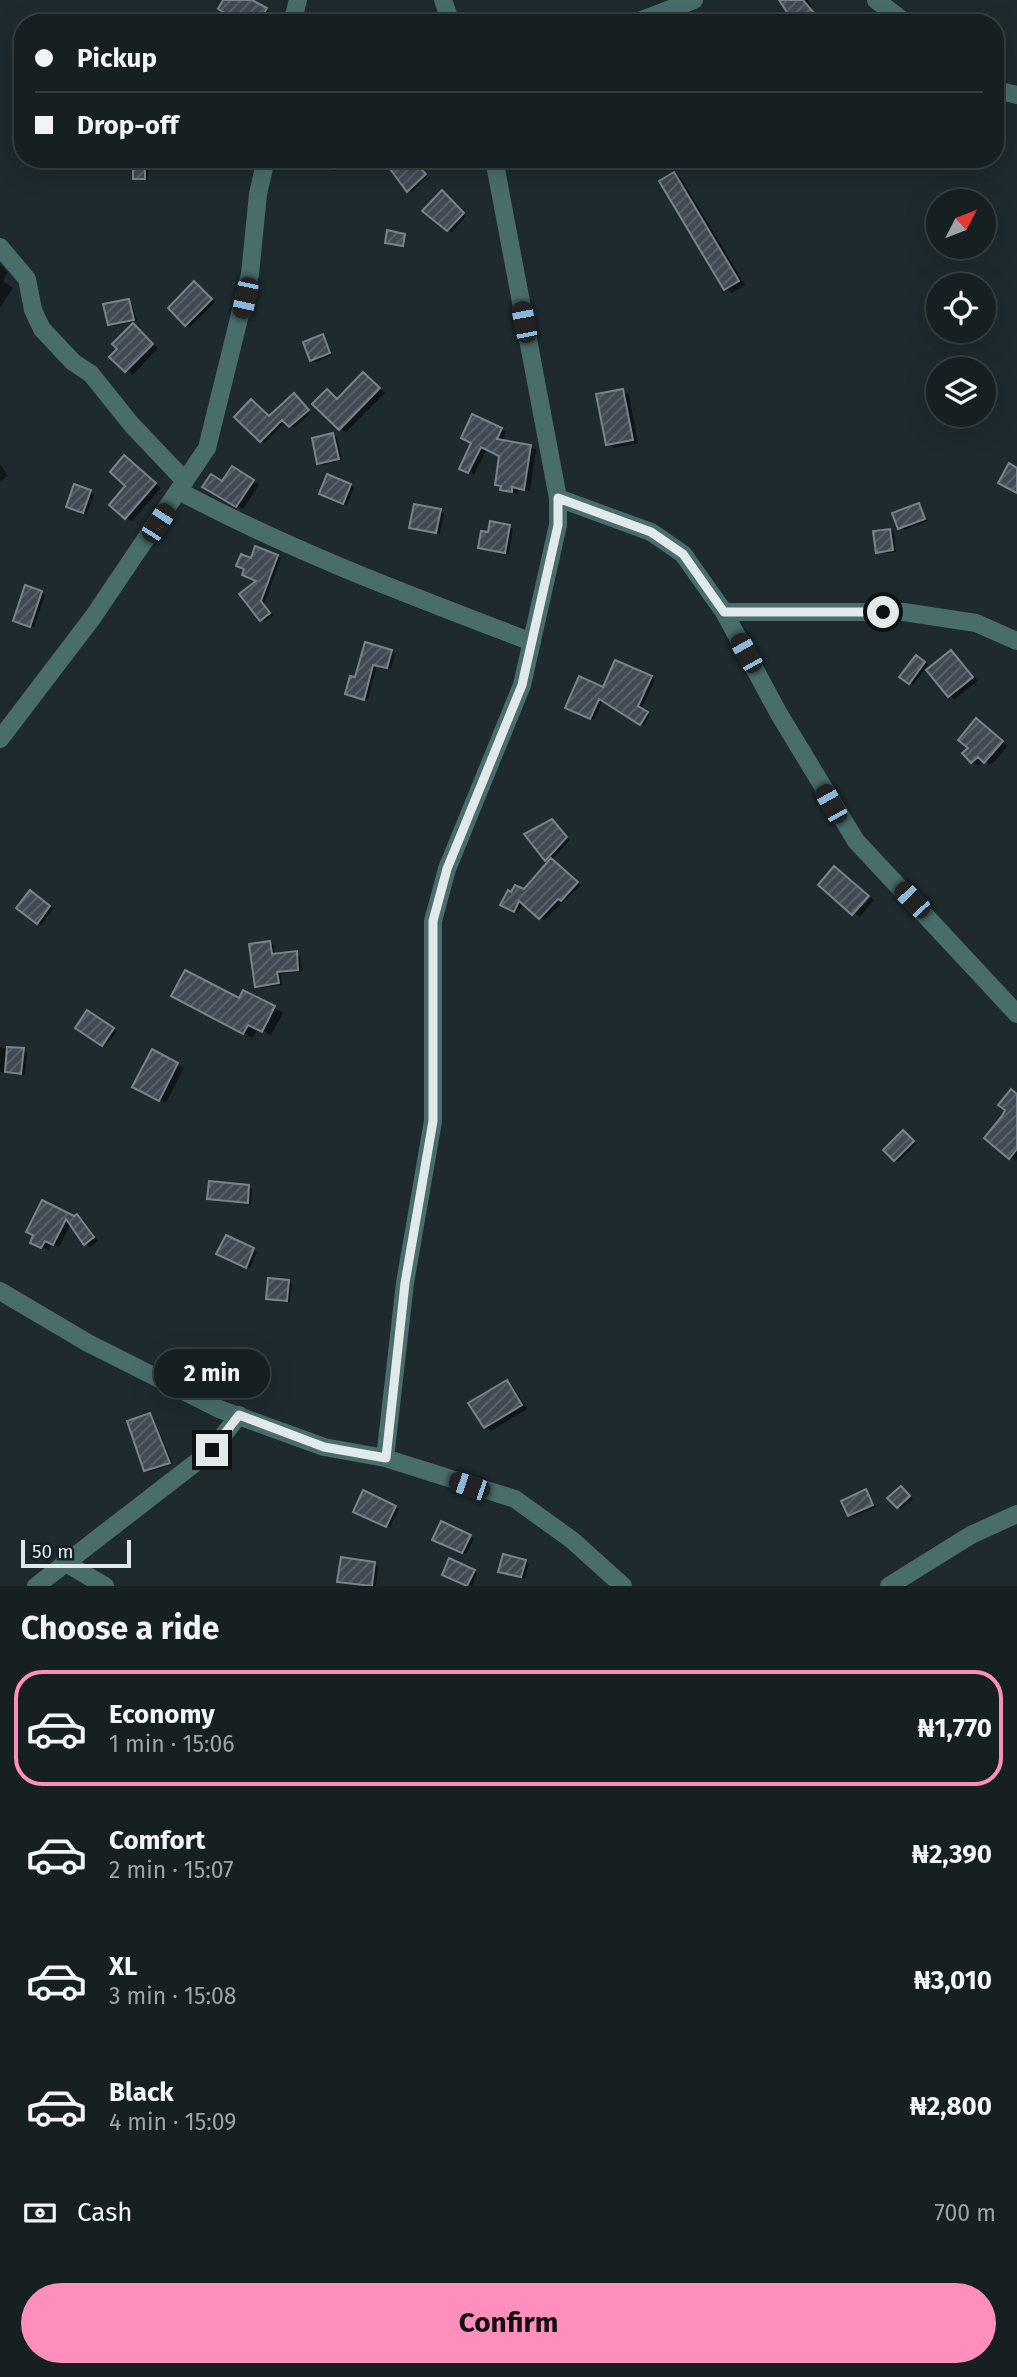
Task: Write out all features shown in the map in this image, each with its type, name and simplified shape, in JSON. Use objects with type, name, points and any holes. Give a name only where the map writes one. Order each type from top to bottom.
[{"type":"street","points":[[657,14],[694,0]]},
{"type":"street","points":[[876,0],[894,14]]},
{"type":"street","points":[[0,739],[93,617],[207,448],[250,274],[258,194],[264,168]]},
{"type":"street","points":[[386,1458],[405,1283],[433,1121],[433,921],[447,869],[522,685],[558,525],[558,498],[496,168]]},
{"type":"street","points":[[0,247],[27,279],[33,310],[42,329],[73,362],[91,374],[182,486],[248,528],[317,560],[532,642]]},
{"type":"street","points":[[558,498],[651,532],[683,554],[724,612],[779,714],[856,841],[1017,1014]]},
{"type":"street","points":[[724,612],[904,612],[976,623],[1017,641]]},
{"type":"street","points":[[0,1291],[88,1343],[239,1415],[324,1447],[386,1458],[515,1499],[572,1540],[623,1586]]},
{"type":"street","points":[[36,1586],[212,1450],[239,1415]]},
{"type":"street","points":[[889,1586],[971,1535],[1017,1514]]},
{"type":"street","points":[[64,1562],[105,1586]]},
{"type":"building","points":[[223,0],[252,0],[267,8],[264,14],[227,14],[218,9]]},
{"type":"building","points":[[779,0],[803,0],[814,13],[813,14],[788,14]]},
{"type":"building","points":[[133,168],[145,168],[145,179],[133,179]]},
{"type":"building","points":[[389,168],[420,168],[426,174],[407,192]]},
{"type":"building","points":[[674,172],[739,281],[724,290],[659,181]]},
{"type":"building","points":[[442,190],[464,213],[447,231],[422,211]]},
{"type":"building","points":[[387,230],[405,234],[403,246],[385,243]]},
{"type":"building","points":[[194,281],[212,299],[185,326],[168,308]]},
{"type":"building","points":[[129,299],[134,320],[108,325],[103,304]]},
{"type":"building","points":[[133,323],[153,344],[125,372],[109,357],[117,349],[112,344]]},
{"type":"building","points":[[323,334],[330,353],[310,361],[303,342]]},
{"type":"building","points":[[363,372],[380,388],[339,430],[312,404],[327,389],[337,399]]},
{"type":"building","points":[[623,389],[633,440],[606,445],[596,394]]},
{"type":"building","points":[[294,393],[309,410],[289,427],[282,420],[260,442],[234,417],[251,399],[269,416]]},
{"type":"building","points":[[472,414],[502,428],[497,439],[531,445],[524,490],[512,487],[512,492],[500,490],[501,486],[495,485],[499,456],[481,447],[468,473],[459,469],[471,443],[461,438]]},
{"type":"building","points":[[333,433],[339,459],[317,464],[312,438]]},
{"type":"building","points":[[124,455],[156,483],[125,519],[109,505],[125,486],[110,472]]},
{"type":"building","points":[[1009,463],[1017,468],[1017,493],[998,483]]},
{"type":"building","points":[[232,466],[254,480],[236,507],[202,487],[211,474],[222,481]]},
{"type":"building","points":[[327,474],[351,484],[343,504],[319,494]]},
{"type":"building","points":[[74,484],[91,490],[83,513],[66,507]]},
{"type":"building","points":[[919,503],[925,519],[898,529],[892,513]]},
{"type":"building","points":[[414,504],[441,509],[436,533],[409,528]]},
{"type":"building","points":[[490,521],[510,525],[505,553],[478,548],[481,531],[488,532]]},
{"type":"building","points":[[890,529],[893,550],[876,553],[873,531]]},
{"type":"building","points":[[255,546],[278,555],[261,601],[270,613],[260,621],[239,594],[256,581],[242,575],[244,569],[236,566],[241,554],[251,558]]},
{"type":"building","points":[[25,585],[42,591],[30,627],[13,621]]},
{"type":"building","points":[[365,642],[392,650],[387,668],[373,665],[364,700],[345,694],[350,676],[355,677]]},
{"type":"building","points":[[951,650],[973,677],[948,697],[926,670]]},
{"type":"building","points":[[916,655],[925,662],[909,684],[899,677]]},
{"type":"building","points":[[615,660],[652,676],[638,706],[648,712],[640,725],[599,699],[590,719],[565,708],[579,676],[603,687]]},
{"type":"building","points":[[976,718],[1003,741],[984,763],[978,757],[971,763],[962,753],[968,748],[958,740]]},
{"type":"building","points":[[552,819],[567,837],[545,861],[524,834]]},
{"type":"building","points":[[551,858],[578,882],[561,901],[558,899],[539,919],[519,901],[514,912],[500,905],[508,890],[511,892],[515,885],[524,889]]},
{"type":"building","points":[[834,866],[869,896],[852,915],[818,885]]},
{"type":"building","points":[[30,890],[50,906],[37,924],[16,908]]},
{"type":"building","points":[[270,941],[272,954],[297,951],[298,970],[277,972],[279,983],[255,987],[249,944]]},
{"type":"building","points":[[185,970],[239,998],[243,990],[275,1006],[262,1032],[248,1025],[243,1034],[171,996]]},
{"type":"building","points":[[87,1010],[114,1028],[102,1046],[75,1028]]},
{"type":"building","points":[[7,1047],[24,1048],[21,1074],[5,1072]]},
{"type":"building","points":[[152,1049],[178,1063],[159,1101],[132,1087]]},
{"type":"building","points":[[1011,1089],[1017,1094],[1017,1149],[1009,1159],[984,1138],[1002,1116],[1005,1110],[998,1105]]},
{"type":"building","points":[[903,1130],[914,1141],[894,1161],[883,1150]]},
{"type":"building","points":[[209,1181],[249,1185],[248,1203],[207,1199]]},
{"type":"building","points":[[42,1200],[74,1216],[77,1214],[94,1237],[84,1245],[66,1219],[53,1245],[45,1241],[41,1248],[30,1243],[33,1235],[26,1232]]},
{"type":"building","points":[[226,1235],[254,1248],[246,1268],[216,1254]]},
{"type":"building","points":[[268,1278],[289,1280],[287,1301],[266,1299]]},
{"type":"building","points":[[507,1380],[522,1405],[484,1428],[468,1403]]},
{"type":"building","points":[[150,1413],[170,1463],[144,1471],[127,1421]]},
{"type":"building","points":[[901,1486],[910,1496],[897,1508],[887,1498]]},
{"type":"building","points":[[866,1489],[873,1505],[848,1516],[841,1501]]},
{"type":"building","points":[[363,1490],[396,1506],[386,1527],[353,1512]]},
{"type":"building","points":[[441,1521],[471,1535],[462,1553],[432,1540]]},
{"type":"building","points":[[503,1554],[526,1560],[521,1577],[498,1572]]},
{"type":"building","points":[[341,1557],[375,1562],[372,1586],[337,1582]]},
{"type":"building","points":[[449,1558],[475,1570],[467,1586],[442,1575]]},
{"type":"route","points":[[212,1450],[239,1415],[324,1447],[386,1458],[405,1283],[433,1121],[433,921],[447,869],[522,685],[558,525],[558,498],[651,532],[683,554],[705,580],[724,612],[883,612]]}]
